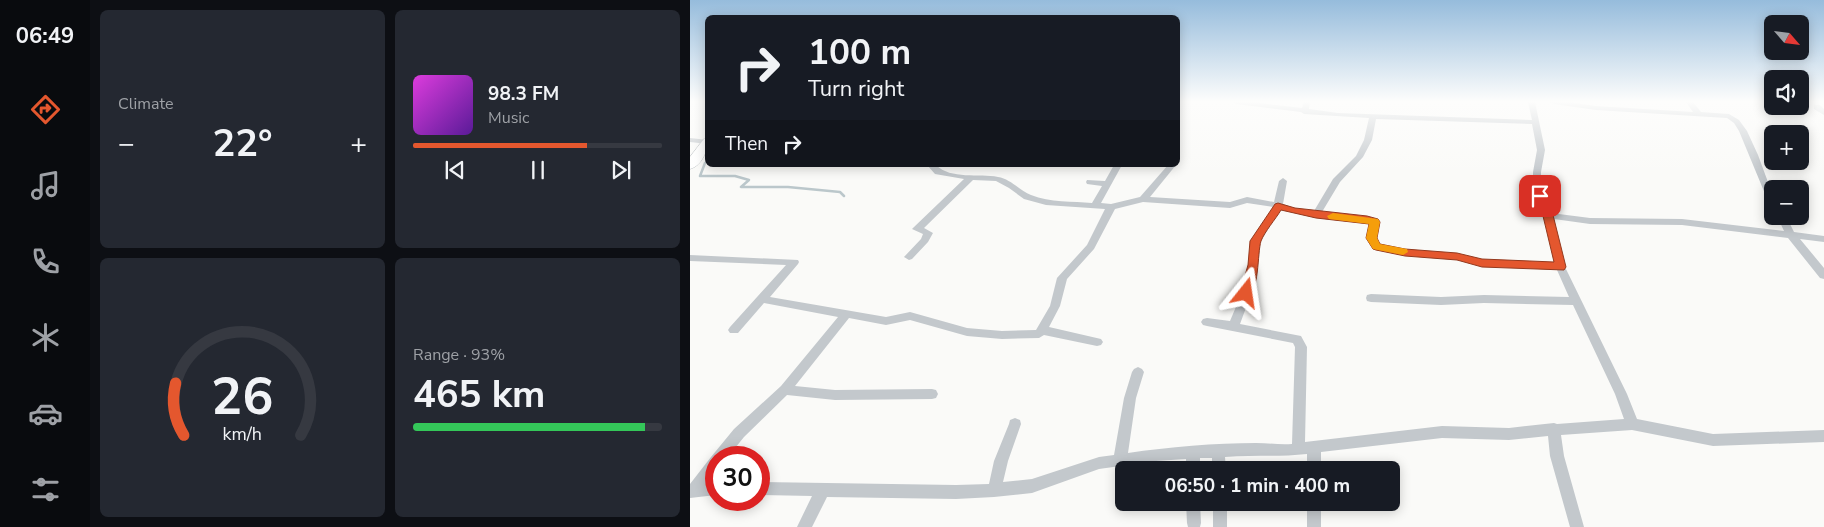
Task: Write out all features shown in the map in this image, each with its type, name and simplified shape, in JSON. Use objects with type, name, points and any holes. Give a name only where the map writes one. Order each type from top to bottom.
[{"type":"highway","points":[[690,166],[705,145]]},
{"type":"street","points":[[1316,215],[1336,181],[1358,157],[1368,140],[1371,127]]},
{"type":"street","points":[[1537,127],[1541,150],[1536,172],[1537,183],[1543,210],[1548,215],[1560,267],[1621,394],[1632,424]]},
{"type":"street","points":[[1740,127],[1764,180]]},
{"type":"street","points":[[690,140],[705,142]]},
{"type":"street","points":[[933,167],[938,172],[954,176],[998,179],[1027,197],[1050,202],[1111,207],[1143,199],[1230,205],[1247,200],[1266,202],[1294,211],[1316,215],[1367,219],[1375,222],[1372,238],[1376,246],[1405,252],[1457,257],[1482,263],[1560,267]]},
{"type":"street","points":[[1095,206],[1117,167]]},
{"type":"street","points":[[1143,199],[1170,167]]},
{"type":"street","points":[[909,257],[925,240],[928,233],[917,229],[971,177]]},
{"type":"street","points":[[1246,293],[1253,265],[1256,241],[1278,206],[1284,181]]},
{"type":"street","points":[[1090,182],[1108,184]]},
{"type":"street","points":[[761,299],[886,321],[910,316],[967,332],[1002,335],[1039,334],[1055,306],[1062,278],[1091,247],[1111,207]]},
{"type":"street","points":[[1548,215],[1604,221],[1662,221],[1733,226],[1824,239]]},
{"type":"street","points":[[1786,225],[1791,235],[1824,275]]},
{"type":"street","points":[[690,258],[794,262],[734,330]]},
{"type":"street","points":[[1371,298],[1441,301],[1484,299],[1576,301]]},
{"type":"street","points":[[1234,326],[1242,305]]},
{"type":"street","points":[[729,446],[739,433],[784,390],[846,314]]},
{"type":"street","points":[[1207,322],[1297,339],[1301,347],[1298,448]]},
{"type":"street","points":[[1042,330],[1097,342]]},
{"type":"street","points":[[1120,460],[1130,398],[1138,372]]},
{"type":"street","points":[[784,390],[835,395],[932,394]]},
{"type":"street","points":[[994,490],[1015,424]]},
{"type":"street","points":[[770,489],[956,492],[994,490],[1032,486],[1099,462],[1156,455],[1257,450],[1281,451],[1442,432],[1509,434],[1632,424],[1713,440],[1824,436]]},
{"type":"street","points":[[1554,429],[1557,456],[1577,527]]},
{"type":"street","points":[[1314,446],[1314,461]]},
{"type":"street","points":[[1218,453],[1218,461]]},
{"type":"street","points":[[1193,454],[1193,461]]},
{"type":"street","points":[[691,491],[705,474]]},
{"type":"street","points":[[691,491],[705,490]]},
{"type":"street","points":[[804,527],[823,490]]},
{"type":"street","points":[[1194,511],[1194,523]]},
{"type":"street","points":[[1220,511],[1220,527]]},
{"type":"street","points":[[1314,511],[1314,527]]},
{"type":"waterway","points":[[705,163],[700,176],[735,176],[749,180],[741,187],[788,187],[840,192],[844,196]]},
{"type":"slow traffic","points":[[1333,216],[1367,219],[1375,222],[1372,238],[1376,246],[1403,252]]},
{"type":"route","points":[[1246,293],[1253,265],[1256,241],[1278,206],[1316,215],[1367,219],[1375,222],[1372,238],[1376,246],[1405,252],[1457,257],[1482,263],[1560,267],[1548,215],[1543,210],[1540,196]]}]
